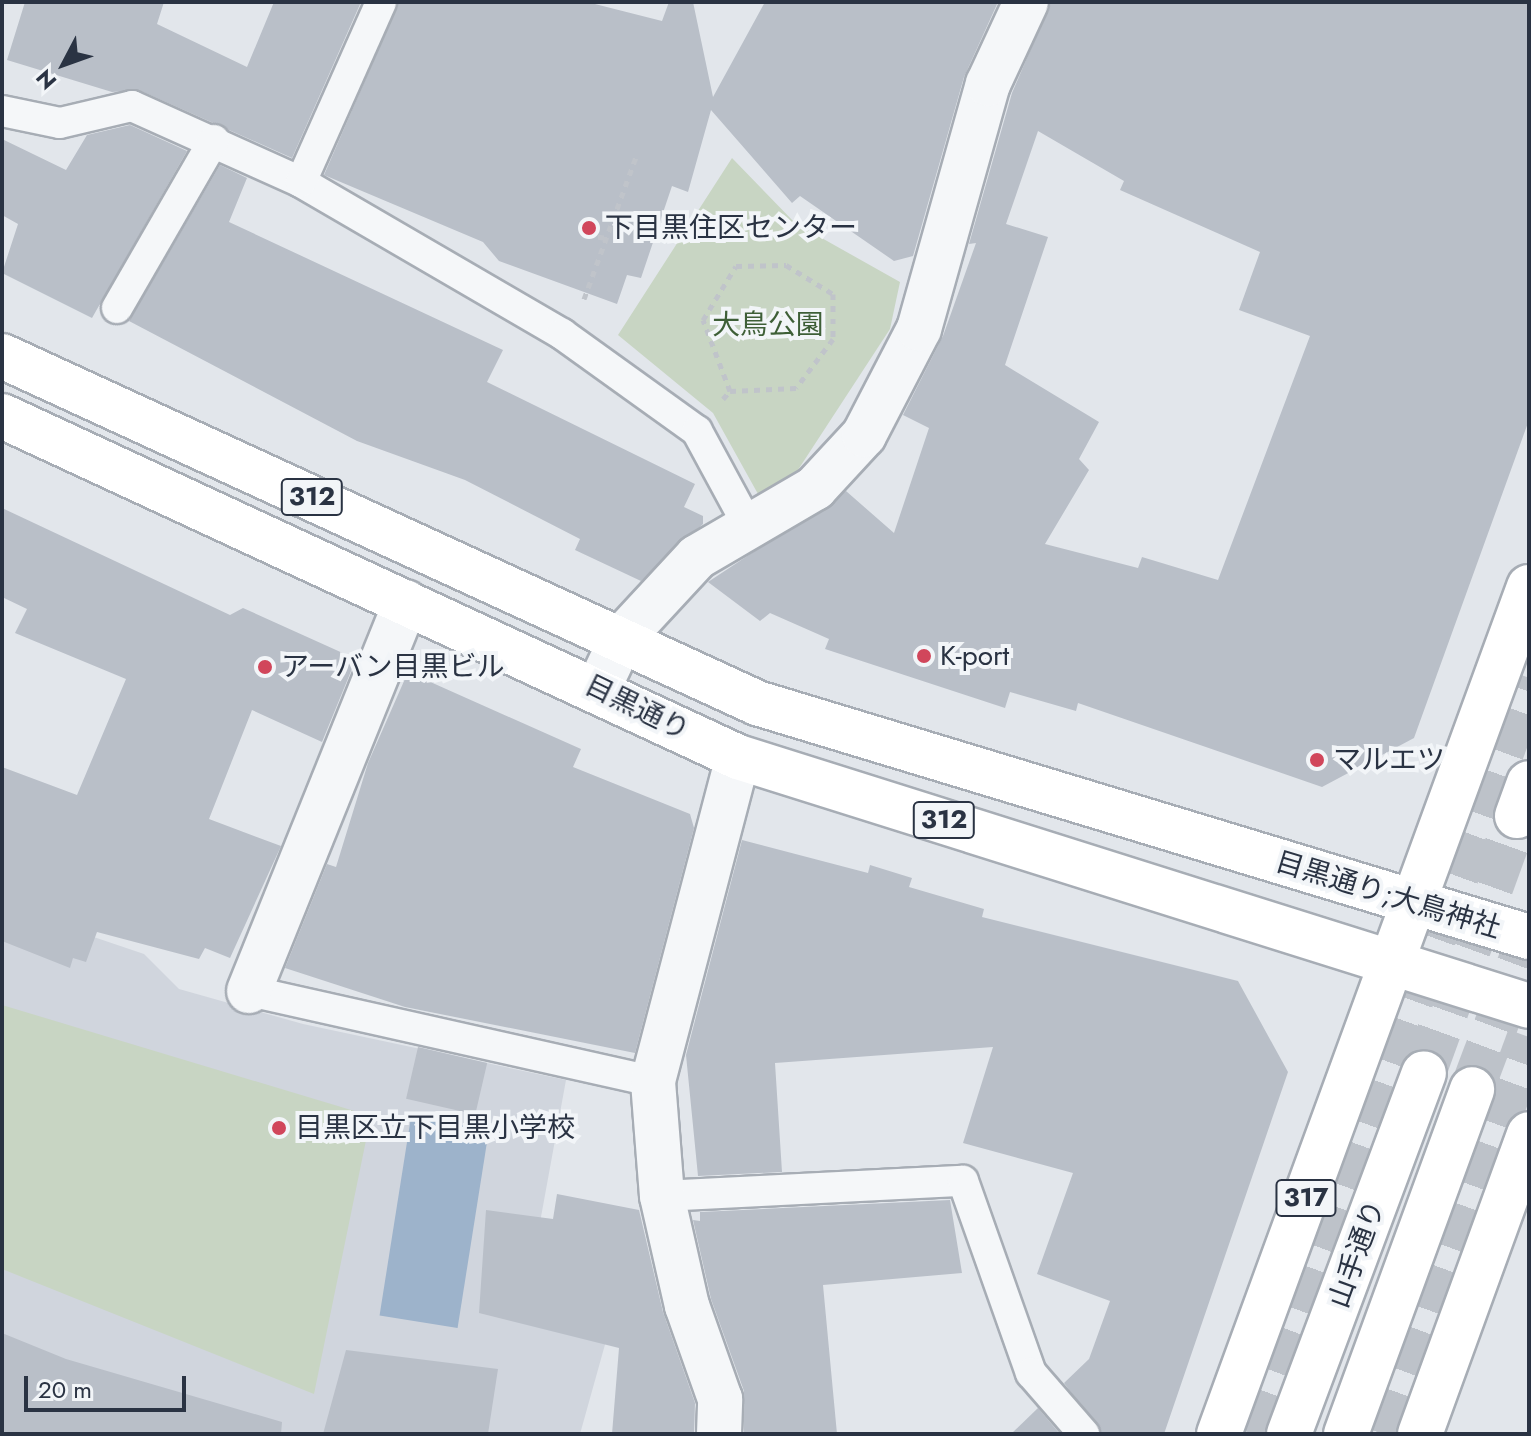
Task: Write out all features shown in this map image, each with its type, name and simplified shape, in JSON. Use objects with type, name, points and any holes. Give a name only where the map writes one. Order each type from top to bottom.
[{"type":"main road","name":"目黒通り","points":[[2,356],[622,638],[757,703],[1247,853]]},
{"type":"main road","name":"目黒通り","points":[[2,417],[598,689],[738,757],[1391,961]]},
{"type":"main road","name":"317","points":[[1219,1434],[1529,587]]},
{"type":"main road","name":"目黒通り;大鳥神社","points":[[1247,853],[1529,937]]},
{"type":"main road","name":"312","points":[[1391,961],[1529,1006]]},
{"type":"main road","name":"山手通り","points":[[1289,1434],[1424,1073]]},
{"type":"main road","name":"山手通り","points":[[1346,1434],[1472,1089]]},
{"type":"main road","points":[[1420,1434],[1529,1134]]},
{"type":"street","points":[[598,689],[622,638],[697,557],[751,531],[815,488],[864,435],[919,329],[988,84],[1026,2]]},
{"type":"street","points":[[249,991],[406,602]]},
{"type":"street","points":[[719,1434],[720,1399],[687,1306],[662,1196],[653,1081],[738,757]]},
{"type":"lane","points":[[301,182],[381,2]]},
{"type":"lane","points":[[2,111],[60,123],[132,106],[214,140],[301,182],[562,334],[697,431],[751,531]]},
{"type":"lane","points":[[117,308],[214,140]]},
{"type":"lane","points":[[249,991],[653,1081]]},
{"type":"lane","points":[[662,1196],[963,1181],[1031,1373],[1084,1434]]},
{"type":"path","points":[[562,334],[589,292],[636,157]]},
{"type":"path","points":[[587,233],[607,238]]},
{"type":"path","points":[[697,431],[730,391],[796,388],[833,339],[833,294],[786,265],[736,266],[703,320],[730,391]]},
{"type":"shaded area","name":"目黒区立下目黒小学校","points":[[2,906],[144,954],[179,989],[303,1024],[566,1080],[522,1321],[606,1341],[580,1434],[2,1434]]},
{"type":"green space","name":"大鳥公園","points":[[732,158],[795,223],[900,282],[890,329],[794,476],[758,494],[713,413],[618,335]]},
{"type":"green space","points":[[2,1005],[371,1116],[314,1394],[2,1269]]},
{"type":"water","points":[[411,1117],[489,1129],[458,1328],[380,1316]]},
{"type":"building","points":[[25,2],[164,2],[157,24],[247,67],[274,2],[361,2],[292,158],[139,90],[112,92],[7,60]]},
{"type":"building","points":[[399,2],[587,2],[662,21],[669,2],[693,2],[713,97],[765,2],[998,2],[964,77],[913,256],[894,261],[800,196],[792,203],[711,110],[688,192],[672,186],[641,278],[627,275],[617,304],[499,261],[483,242],[324,175]]},
{"type":"building","points":[[1051,2],[1529,2],[1529,420],[1414,738],[1322,787],[1078,703],[1076,711],[1010,692],[1005,708],[825,649],[829,639],[770,613],[760,621],[708,582],[846,491],[894,533],[929,428],[903,415],[943,336],[976,243],[969,244],[1012,93]],"holes":[[[1038,131],[1124,181],[1120,190],[1260,252],[1239,310],[1310,336],[1218,580],[1142,557],[1138,568],[1045,544],[1089,470],[1079,459],[1099,422],[1005,365],[1048,237],[1006,224]]]},
{"type":"building","points":[[130,125],[187,151],[92,318],[2,273],[18,224],[2,215],[2,139],[66,170],[87,135]]},
{"type":"building","points":[[220,165],[247,178],[229,222],[503,350],[487,382],[695,484],[684,507],[703,516],[703,524],[641,581],[575,550],[580,539],[465,480],[357,441],[129,321]]},
{"type":"building","points":[[2,508],[230,615],[243,608],[356,659],[322,742],[252,710],[209,819],[281,846],[230,958],[205,948],[199,959],[97,932],[86,962],[73,958],[70,968],[2,941],[2,767],[77,795],[126,679],[15,633],[27,609],[2,597]]},
{"type":"building","points":[[408,672],[581,749],[573,767],[690,814],[694,828],[635,1053],[405,1007],[285,968],[327,864],[336,867],[368,763]]},
{"type":"building","points":[[742,840],[868,873],[870,865],[912,878],[909,887],[984,909],[982,917],[1238,981],[1288,1072],[1164,1434],[1102,1434],[1064,1383],[1089,1359],[1110,1301],[1037,1274],[1073,1173],[963,1143],[993,1047],[775,1063],[782,1172],[698,1176],[686,1055]]},
{"type":"building","points":[[418,1047],[487,1063],[475,1115],[406,1099]]},
{"type":"building","points":[[557,1194],[639,1210],[663,1312],[695,1403],[694,1434],[612,1434],[619,1348],[479,1313],[486,1210],[553,1219]]},
{"type":"building","points":[[950,1200],[962,1273],[823,1285],[837,1434],[744,1434],[744,1391],[711,1299],[693,1220],[700,1221],[700,1212]]},
{"type":"building","points":[[2,1333],[66,1359],[282,1422],[281,1434],[2,1434]]},
{"type":"building","points":[[346,1350],[498,1369],[488,1434],[323,1434]]},
{"type":"building","points":[[1038,1408],[1060,1434],[1011,1434]]},
{"type":"tunnel","points":[[1253,1434],[1529,678]]},
{"type":"tunnel","points":[[1424,1073],[1517,816]]},
{"type":"tunnel","points":[[1472,1089],[1529,937]]},
{"type":"tunnel","points":[[1383,1434],[1529,1037]]},
{"type":"place","name":"下目黒住区センター","points":[[589,228]]},
{"type":"place","name":"K-port","points":[[924,656]]},
{"type":"place","name":"アーバン目黒ビル","points":[[265,667]]},
{"type":"place","name":"マルエツ","points":[[1317,760]]},
{"type":"place","name":"目黒区立下目黒小学校","points":[[279,1128]]}]
